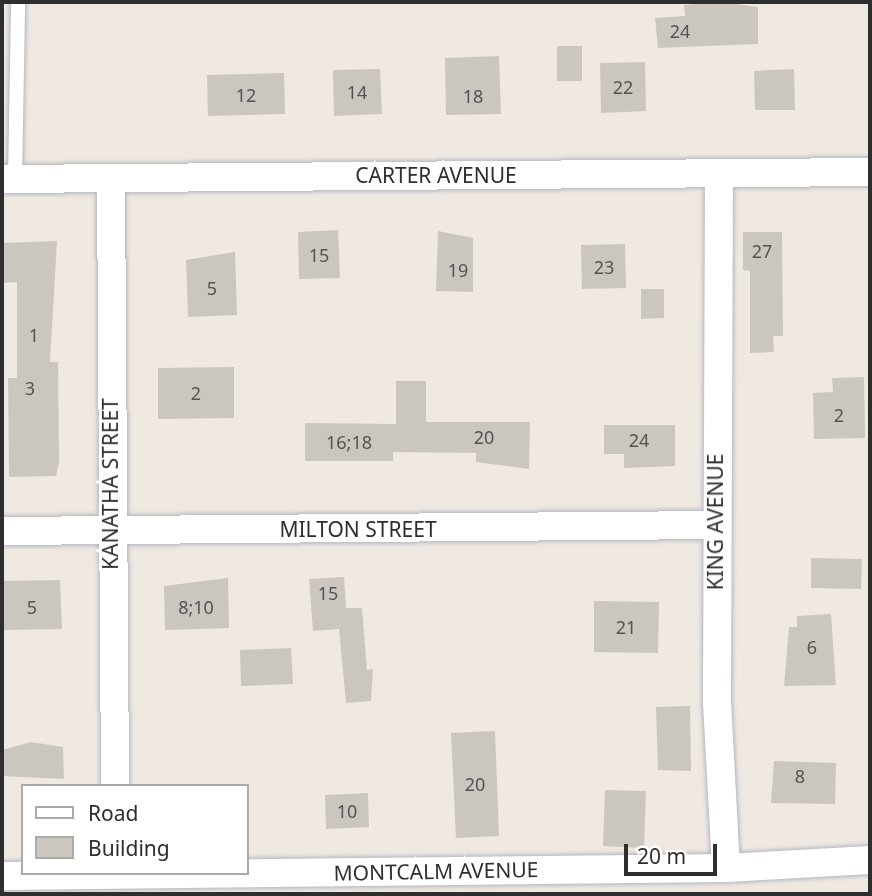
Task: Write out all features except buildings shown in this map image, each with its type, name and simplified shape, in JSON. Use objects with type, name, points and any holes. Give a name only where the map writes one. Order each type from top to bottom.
[{"type":"street","name":"CARTER AVENUE","points":[[8,179],[111,182],[273,175],[719,175],[870,172]]},
{"type":"street","name":"KING AVENUE","points":[[719,175],[715,525],[726,868]]},
{"type":"street","name":"KANATHA STREET","points":[[111,182],[110,533],[115,784]]},
{"type":"street","name":"MILTON STREET","points":[[2,531],[110,533],[715,525]]},
{"type":"street","name":"MONTCALM AVENUE","points":[[2,876],[117,881],[726,868],[870,860]]},
{"type":"lane","points":[[8,179],[18,2]]}]
